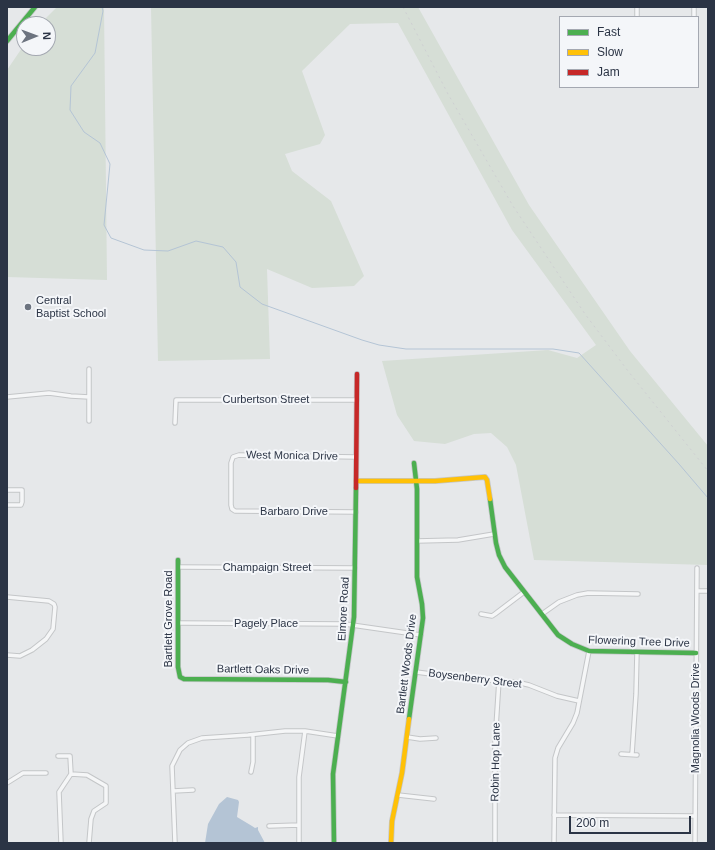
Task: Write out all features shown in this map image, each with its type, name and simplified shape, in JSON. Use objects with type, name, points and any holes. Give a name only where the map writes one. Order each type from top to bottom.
[{"type":"street","points":[[7,41],[35,7]]},
{"type":"street","points":[[89,369],[89,421]]},
{"type":"street","name":"Elmore Road","points":[[334,843],[333,780],[353,625],[357,374]]},
{"type":"street","points":[[7,397],[49,393],[89,397]]},
{"type":"street","name":"Curbertson Street","points":[[175,423],[176,400],[357,400]]},
{"type":"street","name":"West Monica Drive","points":[[232,509],[231,463],[235,456],[356,457]]},
{"type":"street","name":"Bartlett Woods Drive","points":[[391,843],[392,817],[398,795],[407,737],[423,610],[417,577],[417,489],[414,463]]},
{"type":"street","name":"Flowering Tree Drive","points":[[356,481],[441,481],[485,477],[487,480],[494,534],[498,551],[503,563],[558,635],[572,644],[589,651],[696,652]]},
{"type":"street","points":[[7,490],[22,490],[21,505],[7,505]]},
{"type":"street","name":"Barbaro Drive","points":[[232,509],[238,512],[356,512]]},
{"type":"street","points":[[417,541],[458,540],[494,534]]},
{"type":"street","name":"Bartlett Grove Road","points":[[178,560],[178,667],[180,677]]},
{"type":"street","name":"Champaign Street","points":[[178,567],[355,568]]},
{"type":"street","name":"Magnolia Woods Drive","points":[[695,843],[697,568]]},
{"type":"street","points":[[697,591],[708,591]]},
{"type":"street","points":[[481,614],[490,616],[495,614],[524,592]]},
{"type":"street","points":[[542,614],[559,602],[577,595],[638,594]]},
{"type":"street","points":[[7,597],[51,602],[55,607],[53,628],[46,638],[32,650],[20,656],[7,655]]},
{"type":"street","name":"Pagely Place","points":[[178,623],[353,625],[421,635]]},
{"type":"street","points":[[554,843],[555,758],[558,748],[574,720],[589,651]]},
{"type":"street","points":[[632,754],[636,694],[636,652]]},
{"type":"street","name":"Boysenberry Street","points":[[416,672],[523,683],[557,696],[579,701]]},
{"type":"street","name":"Bartlett Oaks Drive","points":[[180,677],[184,679],[328,680],[346,682]]},
{"type":"street","name":"Robin Hop Lane","points":[[494,843],[495,743],[499,680]]},
{"type":"street","points":[[175,843],[172,766],[176,755],[185,745],[198,739],[285,731],[305,731],[338,736]]},
{"type":"street","points":[[299,843],[299,777],[305,731]]},
{"type":"street","points":[[250,772],[253,735]]},
{"type":"street","points":[[407,737],[423,739],[436,738]]},
{"type":"street","points":[[621,754],[638,755]]},
{"type":"street","points":[[58,756],[70,756],[72,774],[58,792],[61,843]]},
{"type":"street","points":[[7,783],[23,773],[46,773]]},
{"type":"street","points":[[72,774],[87,775],[106,786],[106,803],[94,811],[91,819],[89,843]]},
{"type":"street","points":[[173,791],[193,790]]},
{"type":"street","points":[[398,795],[434,799]]},
{"type":"street","points":[[554,815],[695,816]]},
{"type":"street","points":[[269,826],[299,825]]},
{"type":"shaded area","points":[[57,7],[104,7],[107,280],[7,277],[7,70],[17,56],[56,56],[56,16],[48,16]]},
{"type":"shaded area","points":[[151,7],[418,7],[529,205],[630,351],[708,446],[708,565],[534,560],[516,465],[507,447],[491,433],[474,434],[445,444],[414,441],[397,415],[382,361],[548,350],[577,358],[596,345],[512,230],[398,23],[350,24],[302,71],[325,135],[320,144],[285,154],[292,171],[331,201],[364,276],[354,286],[312,288],[267,269],[270,359],[158,361]]},
{"type":"water","points":[[227,797],[238,800],[237,817],[255,828],[258,827],[258,830],[265,843],[205,843],[208,824],[219,804]]},
{"type":"waterway","points":[[102,7],[103,11],[95,53],[71,86],[70,110],[84,132],[100,143],[110,164],[104,225],[111,238],[144,250],[168,251],[196,241],[223,247],[236,262],[240,287],[262,304],[379,345],[406,349],[553,349],[579,353],[708,498]]},
{"type":"railway","points":[[403,7],[448,94],[513,206],[585,314],[628,371],[708,471]]},
{"type":"traffic: fast","points":[[7,41],[35,7]]},
{"type":"traffic: fast","points":[[409,719],[423,618],[417,577],[417,489],[414,463]]},
{"type":"traffic: fast","points":[[334,843],[333,774],[354,617],[356,488]]},
{"type":"traffic: fast","points":[[490,499],[499,555],[505,567],[558,635],[572,644],[589,651],[696,653]]},
{"type":"traffic: fast","points":[[178,560],[178,667],[180,677],[184,679],[328,680],[346,682]]},
{"type":"traffic: slow","points":[[356,481],[435,481],[485,477],[487,480],[490,499]]},
{"type":"traffic: slow","points":[[391,843],[392,821],[402,773],[409,719]]},
{"type":"traffic: jam","points":[[356,488],[357,374]]},
{"type":"place","name":"Central Baptist School","points":[[28,307]]}]
